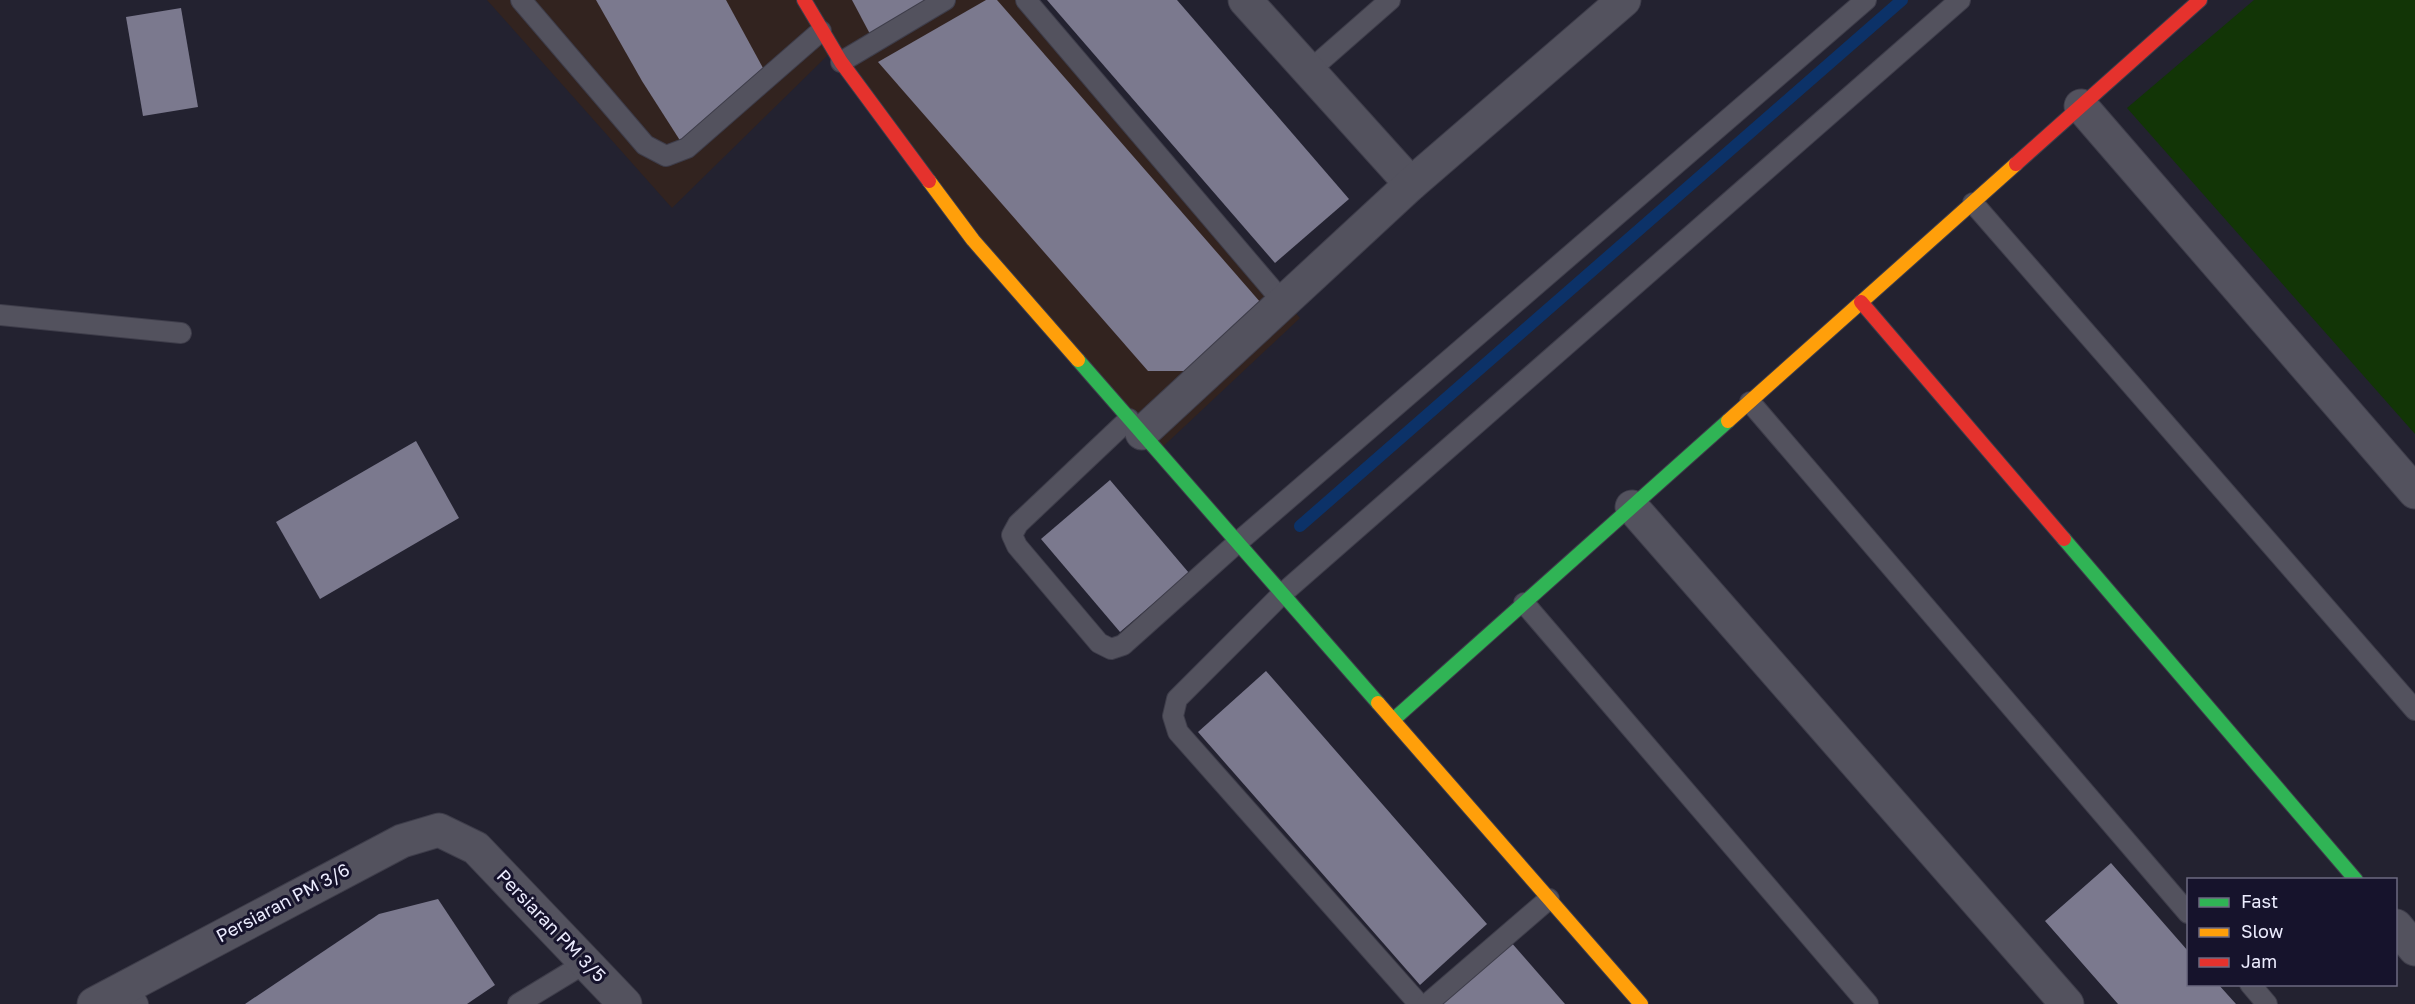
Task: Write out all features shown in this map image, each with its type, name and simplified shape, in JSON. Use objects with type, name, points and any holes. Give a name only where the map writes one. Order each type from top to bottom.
[{"type":"street","points":[[804,0],[820,31],[841,62],[972,240],[1641,1004]]},
{"type":"street","points":[[1245,0],[1411,184]]},
{"type":"street","points":[[1136,426],[1283,302],[1411,184],[1623,0]]},
{"type":"street","points":[[1393,720],[2200,0]]},
{"type":"street","points":[[2081,106],[2415,492]]},
{"type":"street","points":[[1861,302],[2355,878]]},
{"type":"street","points":[[1632,507],[2067,1004]]},
{"type":"street","name":"Persiaran PM 3/6","points":[[94,1004],[133,995],[402,840],[440,830],[476,848]]},
{"type":"street","name":"Persiaran PM 3/5","points":[[476,848],[625,1004]]},
{"type":"street","points":[[2397,927],[2415,949]]},
{"type":"lane","points":[[521,0],[645,146],[666,156],[687,148],[820,31]]},
{"type":"lane","points":[[841,62],[945,0]]},
{"type":"lane","points":[[1026,0],[1283,302]]},
{"type":"lane","points":[[1309,71],[1390,0]]},
{"type":"lane","points":[[1136,426],[1018,524],[1012,535],[1017,546],[1099,643],[1111,649],[1123,645],[1237,543],[1866,0]]},
{"type":"lane","points":[[1419,1004],[1178,732],[1173,716],[1177,699],[1282,594],[1960,0]]},
{"type":"lane","points":[[1973,203],[2415,710]]},
{"type":"lane","points":[[0,315],[181,333]]},
{"type":"lane","points":[[1750,402],[2187,912]]},
{"type":"lane","points":[[1524,603],[1868,1004]]},
{"type":"lane","points":[[1427,1004],[1549,898]]},
{"type":"lane","points":[[518,1004],[587,962]]},
{"type":"lane","points":[[2252,986],[2267,1004]]},
{"type":"shaded area","points":[[487,0],[1018,0],[1300,318],[1153,456],[828,55],[672,208]]},
{"type":"green space","points":[[2254,0],[2415,0],[2415,434],[2127,108]]},
{"type":"building","points":[[596,0],[726,0],[763,68],[681,142],[642,81]]},
{"type":"building","points":[[852,0],[927,0],[870,34]]},
{"type":"building","points":[[986,0],[997,0],[1261,303],[1187,371],[1148,371],[878,62]]},
{"type":"building","points":[[1047,0],[1177,0],[1349,199],[1275,263]]},
{"type":"building","points":[[181,8],[198,107],[143,116],[126,17]]},
{"type":"building","points":[[416,441],[459,518],[320,599],[276,522]]},
{"type":"building","points":[[1110,480],[1189,573],[1120,632],[1041,539]]},
{"type":"building","points":[[1266,671],[1487,924],[1420,985],[1198,732]]},
{"type":"building","points":[[2111,863],[2187,950],[2187,986],[2220,986],[2236,1004],[2118,1004],[2045,921]]},
{"type":"building","points":[[438,899],[495,985],[467,1004],[245,1004],[379,914]]},
{"type":"building","points":[[1510,941],[1565,1004],[1443,1004],[1441,1002]]},
{"type":"waterway","points":[[1300,526],[1902,0]]},
{"type":"traffic: fast","points":[[1078,360],[1378,703]]},
{"type":"traffic: fast","points":[[1393,720],[1728,421]]},
{"type":"traffic: fast","points":[[2064,539],[2354,878]]},
{"type":"traffic: slow","points":[[1728,421],[2016,164]]},
{"type":"traffic: slow","points":[[929,181],[973,240],[1078,360]]},
{"type":"traffic: slow","points":[[1378,703],[1641,1004]]},
{"type":"traffic: jam","points":[[804,0],[841,62],[929,181]]},
{"type":"traffic: jam","points":[[2016,164],[2200,0]]},
{"type":"traffic: jam","points":[[1861,302],[2064,539]]}]
